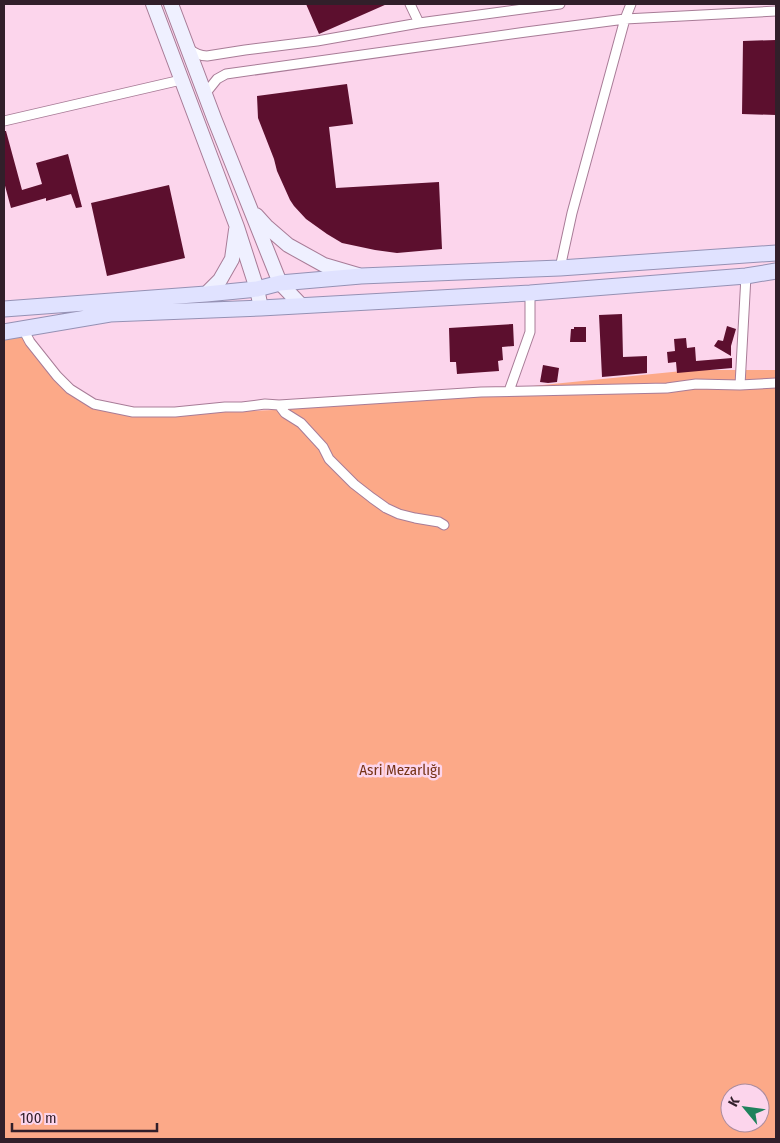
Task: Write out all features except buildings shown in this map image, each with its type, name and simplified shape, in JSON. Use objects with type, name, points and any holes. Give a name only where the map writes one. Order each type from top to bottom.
[{"type":"main road","points":[[4,309],[206,294],[257,289],[280,283],[361,276],[560,268],[776,253]]},
{"type":"main road","points":[[4,332],[110,314],[261,308],[530,293],[746,276],[776,271]]},
{"type":"street","points":[[153,4],[237,227],[257,289],[261,308]]},
{"type":"street","points":[[171,4],[280,283],[301,305]]},
{"type":"street","points":[[410,4],[419,23]]},
{"type":"street","points":[[188,47],[202,56],[208,56],[318,41],[419,23],[560,4]]},
{"type":"street","points":[[560,268],[572,213],[625,19],[631,4]]},
{"type":"street","points":[[205,94],[217,79],[226,74],[625,19],[776,11]]},
{"type":"street","points":[[4,121],[181,80]]},
{"type":"street","points":[[250,209],[288,245],[324,265],[361,276]]},
{"type":"street","points":[[206,294],[220,280],[232,259],[237,227]]},
{"type":"street","points":[[740,385],[746,276]]},
{"type":"street","points":[[510,391],[530,332],[530,293]]},
{"type":"street","points":[[24,329],[30,342],[70,389],[94,404],[133,412],[175,412],[265,404],[279,405],[482,392],[667,388],[696,384],[740,385],[776,383]]},
{"type":"street","points":[[279,405],[285,413],[301,423],[323,447],[329,459],[351,481],[380,504],[399,514],[440,522],[444,525]]},
{"type":"green space","name":"Asri Mezarlığı","points":[[23,330],[71,390],[93,404],[201,413],[274,410],[373,402],[692,370],[776,370],[776,1139],[4,1139],[4,335]]}]
